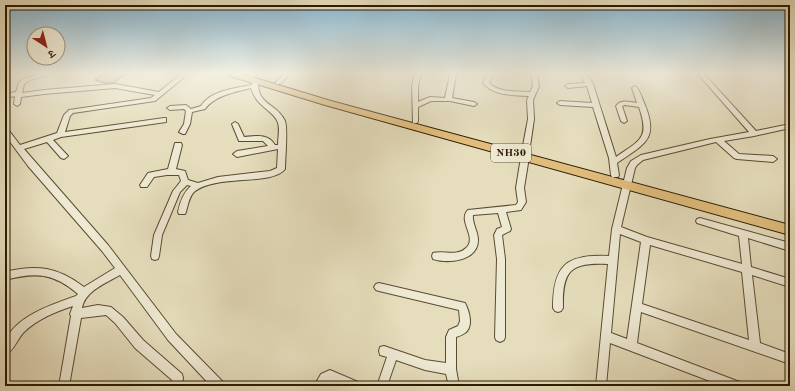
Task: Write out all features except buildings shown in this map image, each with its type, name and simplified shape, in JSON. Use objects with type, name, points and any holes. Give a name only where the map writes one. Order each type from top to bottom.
[{"type":"highway","name":"NH30","points":[[296,92],[328,103],[526,154],[627,182],[790,230]]},
{"type":"highway","name":"NH30","points":[[311,92],[526,154],[615,175],[627,182],[790,223]]},
{"type":"street","points":[[5,96],[42,92]]},
{"type":"street","points":[[150,92],[160,94]]},
{"type":"street","points":[[189,111],[201,109],[205,102],[226,92]]},
{"type":"street","points":[[182,212],[188,196],[197,186],[218,180],[275,173],[281,169],[281,120],[259,98],[257,92]]},
{"type":"street","points":[[415,92],[415,121]]},
{"type":"street","points":[[449,99],[450,92]]},
{"type":"street","points":[[436,256],[454,258],[465,254],[470,250],[474,240],[468,218],[471,212],[518,208],[522,202],[520,188],[531,119],[530,100],[532,94],[517,92]]},
{"type":"street","points":[[593,92],[614,162],[615,175]]},
{"type":"street","points":[[614,162],[647,137],[648,128],[636,92]]},
{"type":"street","points":[[717,92],[754,134]]},
{"type":"street","points":[[60,135],[67,115],[71,111],[149,100],[160,94]]},
{"type":"street","points":[[17,104],[18,95]]},
{"type":"street","points":[[415,106],[430,100],[449,99],[474,104]]},
{"type":"street","points":[[560,103],[597,105]]},
{"type":"street","points":[[624,121],[620,104],[625,103],[641,105]]},
{"type":"street","points":[[170,108],[186,107],[189,111]]},
{"type":"street","points":[[183,132],[187,124],[189,111]]},
{"type":"street","points":[[19,148],[60,135],[164,120]]},
{"type":"street","points":[[236,124],[240,137],[244,139],[266,139],[271,142],[273,148]]},
{"type":"street","points":[[602,386],[605,336],[616,229],[627,182],[634,163],[641,158],[718,140],[790,126]]},
{"type":"street","points":[[5,130],[105,248],[172,337],[219,386]]},
{"type":"street","points":[[48,138],[64,156]]},
{"type":"street","points":[[718,140],[737,156],[773,159]]},
{"type":"street","points":[[171,173],[178,145]]},
{"type":"street","points":[[237,154],[281,146]]},
{"type":"street","points":[[144,185],[151,175],[182,172],[185,182]]},
{"type":"street","points":[[185,182],[192,183],[197,186]]},
{"type":"street","points":[[155,256],[158,235],[177,191],[185,182]]},
{"type":"street","points":[[500,337],[501,259],[498,235],[500,231],[507,229],[501,209]]},
{"type":"street","points":[[700,221],[790,247]]},
{"type":"street","points":[[616,229],[646,240],[708,257],[790,283]]},
{"type":"street","points":[[743,234],[755,347]]},
{"type":"street","points":[[631,346],[646,240]]},
{"type":"street","points":[[558,308],[559,282],[564,271],[576,262],[596,259],[612,260]]},
{"type":"street","points":[[5,350],[20,329],[42,312],[81,296],[121,268]]},
{"type":"street","points":[[5,276],[35,270],[43,271],[57,275],[70,282],[81,296]]},
{"type":"street","points":[[379,287],[462,306],[464,312],[464,326],[462,329],[453,333],[451,338],[451,369],[454,386]]},
{"type":"street","points":[[64,386],[75,314],[81,296]]},
{"type":"street","points":[[636,306],[790,359]]},
{"type":"street","points":[[75,314],[98,310],[108,310],[119,320],[139,344],[178,378],[178,382],[174,386]]},
{"type":"street","points":[[605,336],[737,386]]},
{"type":"street","points":[[382,386],[389,353],[425,365],[451,369]]},
{"type":"street","points":[[319,386],[325,378],[330,375],[354,386]]}]
